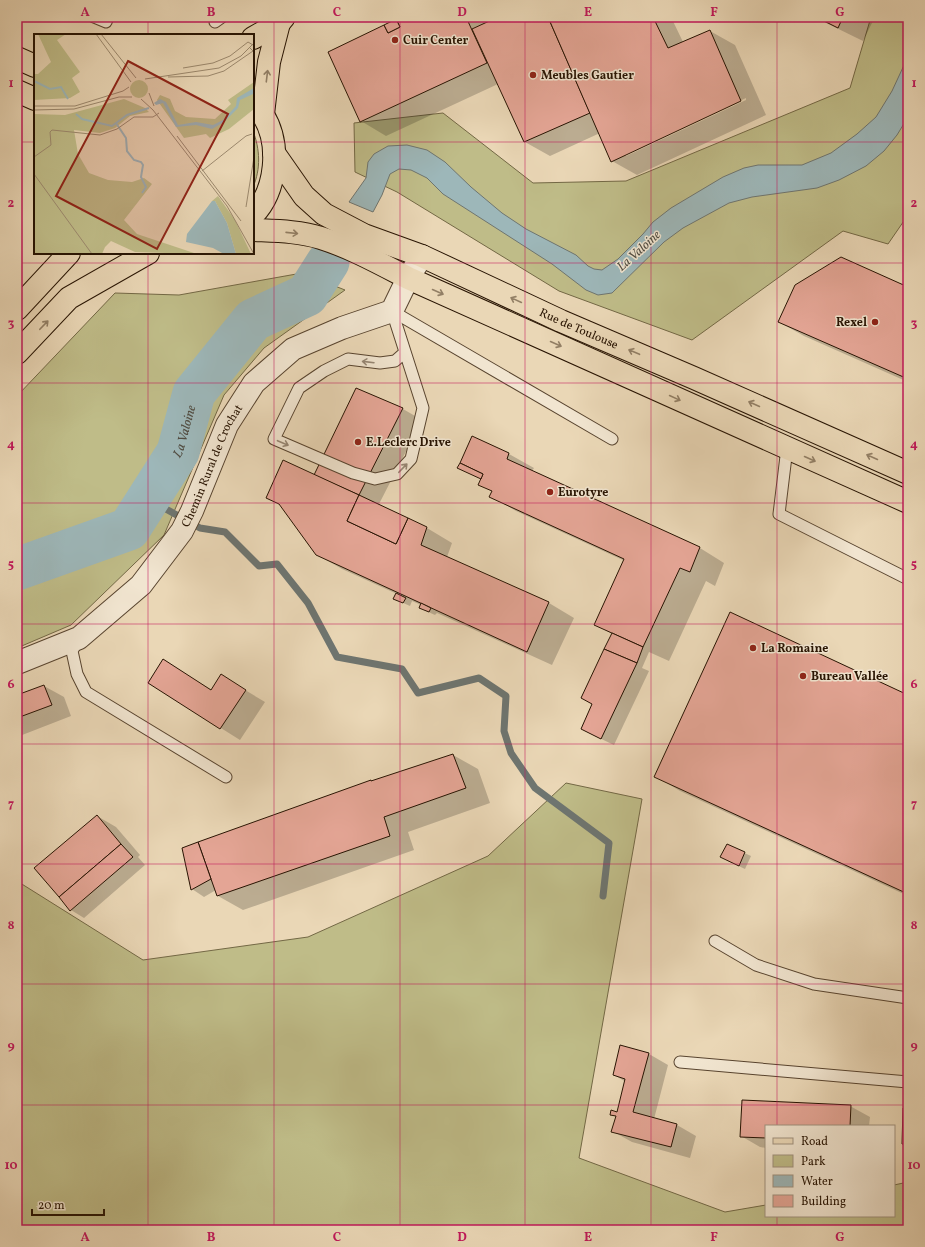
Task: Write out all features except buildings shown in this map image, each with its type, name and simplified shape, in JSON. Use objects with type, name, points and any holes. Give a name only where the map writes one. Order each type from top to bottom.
[{"type":"main road","points":[[254,37],[282,20]]},
{"type":"main road","points":[[258,109],[269,62],[282,20]]},
{"type":"main road","points":[[17,58],[34,66]]},
{"type":"main road","points":[[17,91],[34,99]]},
{"type":"main road","name":"Rue de Toulouse","points":[[254,214],[259,208],[271,182],[274,153],[268,127],[258,109]]},
{"type":"main road","name":"Rue de Toulouse","points":[[274,153],[304,196],[324,214],[364,235],[422,256],[561,321],[908,473]]},
{"type":"main road","name":"Rue de Toulouse","points":[[254,230],[299,234],[321,238],[908,502]]},
{"type":"main road","points":[[17,309],[68,254]]},
{"type":"main road","points":[[17,353],[69,298],[146,254]]},
{"type":"street","points":[[392,312],[408,278],[422,256]]},
{"type":"street","name":"Chemin Rural de Crochat","points":[[17,663],[79,638],[141,585],[182,531],[192,511],[227,425],[254,383],[293,349],[342,328],[392,312]]},
{"type":"lane","points":[[94,17],[106,22],[108,17]]},
{"type":"lane","points":[[392,312],[423,408],[411,459],[397,474],[375,479],[352,473],[274,439],[299,388],[324,371],[348,359],[380,363],[395,361],[404,353]]},
{"type":"lane","points":[[392,312],[612,439]]},
{"type":"lane","points":[[787,448],[779,514],[908,579]]},
{"type":"lane","points":[[79,638],[72,651],[77,674],[86,692],[226,777]]},
{"type":"lane","points":[[715,941],[756,965],[814,984],[908,998]]},
{"type":"lane","points":[[680,1062],[908,1082]]},
{"type":"green space","points":[[871,17],[908,17],[908,215],[888,244],[843,231],[692,340],[559,291],[397,192],[355,172],[354,123],[443,113],[533,183],[626,181],[850,88]]},
{"type":"green space","points":[[254,134],[259,159],[254,185]]},
{"type":"green space","points":[[302,273],[345,290],[264,348],[224,395],[164,535],[71,625],[17,648],[17,396],[115,293],[179,295]]},
{"type":"green space","points":[[566,783],[642,799],[579,1158],[725,1212],[765,1205],[765,1217],[895,1217],[895,1185],[908,1182],[908,1230],[17,1230],[17,881],[143,960],[308,937],[488,856]]},
{"type":"water","points":[[908,53],[908,117],[897,135],[884,151],[866,166],[839,180],[817,188],[752,197],[729,203],[683,228],[664,242],[612,293],[598,295],[586,290],[552,264],[443,194],[427,178],[411,170],[399,169],[390,174],[382,195],[373,212],[349,202],[366,178],[368,162],[374,154],[388,146],[407,145],[427,150],[445,162],[471,187],[502,213],[526,229],[576,255],[588,266],[594,269],[602,270],[618,259],[653,222],[671,208],[723,177],[744,168],[758,165],[802,165],[831,153],[857,134],[876,117],[892,91]]},
{"type":"waterway","name":"La Valoine","points":[[17,569],[129,529],[178,452],[194,393],[253,320],[307,295],[328,262]]},
{"type":"waterway","points":[[148,499],[200,528],[225,532],[259,566],[277,564],[308,603],[337,657],[402,669],[418,693],[479,678],[506,696],[504,731],[511,753],[535,788],[609,843],[603,896]]},
{"type":"place","name":"Cuir Center","points":[[395,40]]},
{"type":"place","name":"Meubles Gautier","points":[[533,75]]},
{"type":"place","name":"Rexel","points":[[875,322]]},
{"type":"place","name":"E.Leclerc Drive","points":[[358,442]]},
{"type":"place","name":"Eurotyre","points":[[550,492]]},
{"type":"place","name":"La Romaine","points":[[753,648]]},
{"type":"place","name":"Bureau Vallée","points":[[803,676]]}]
